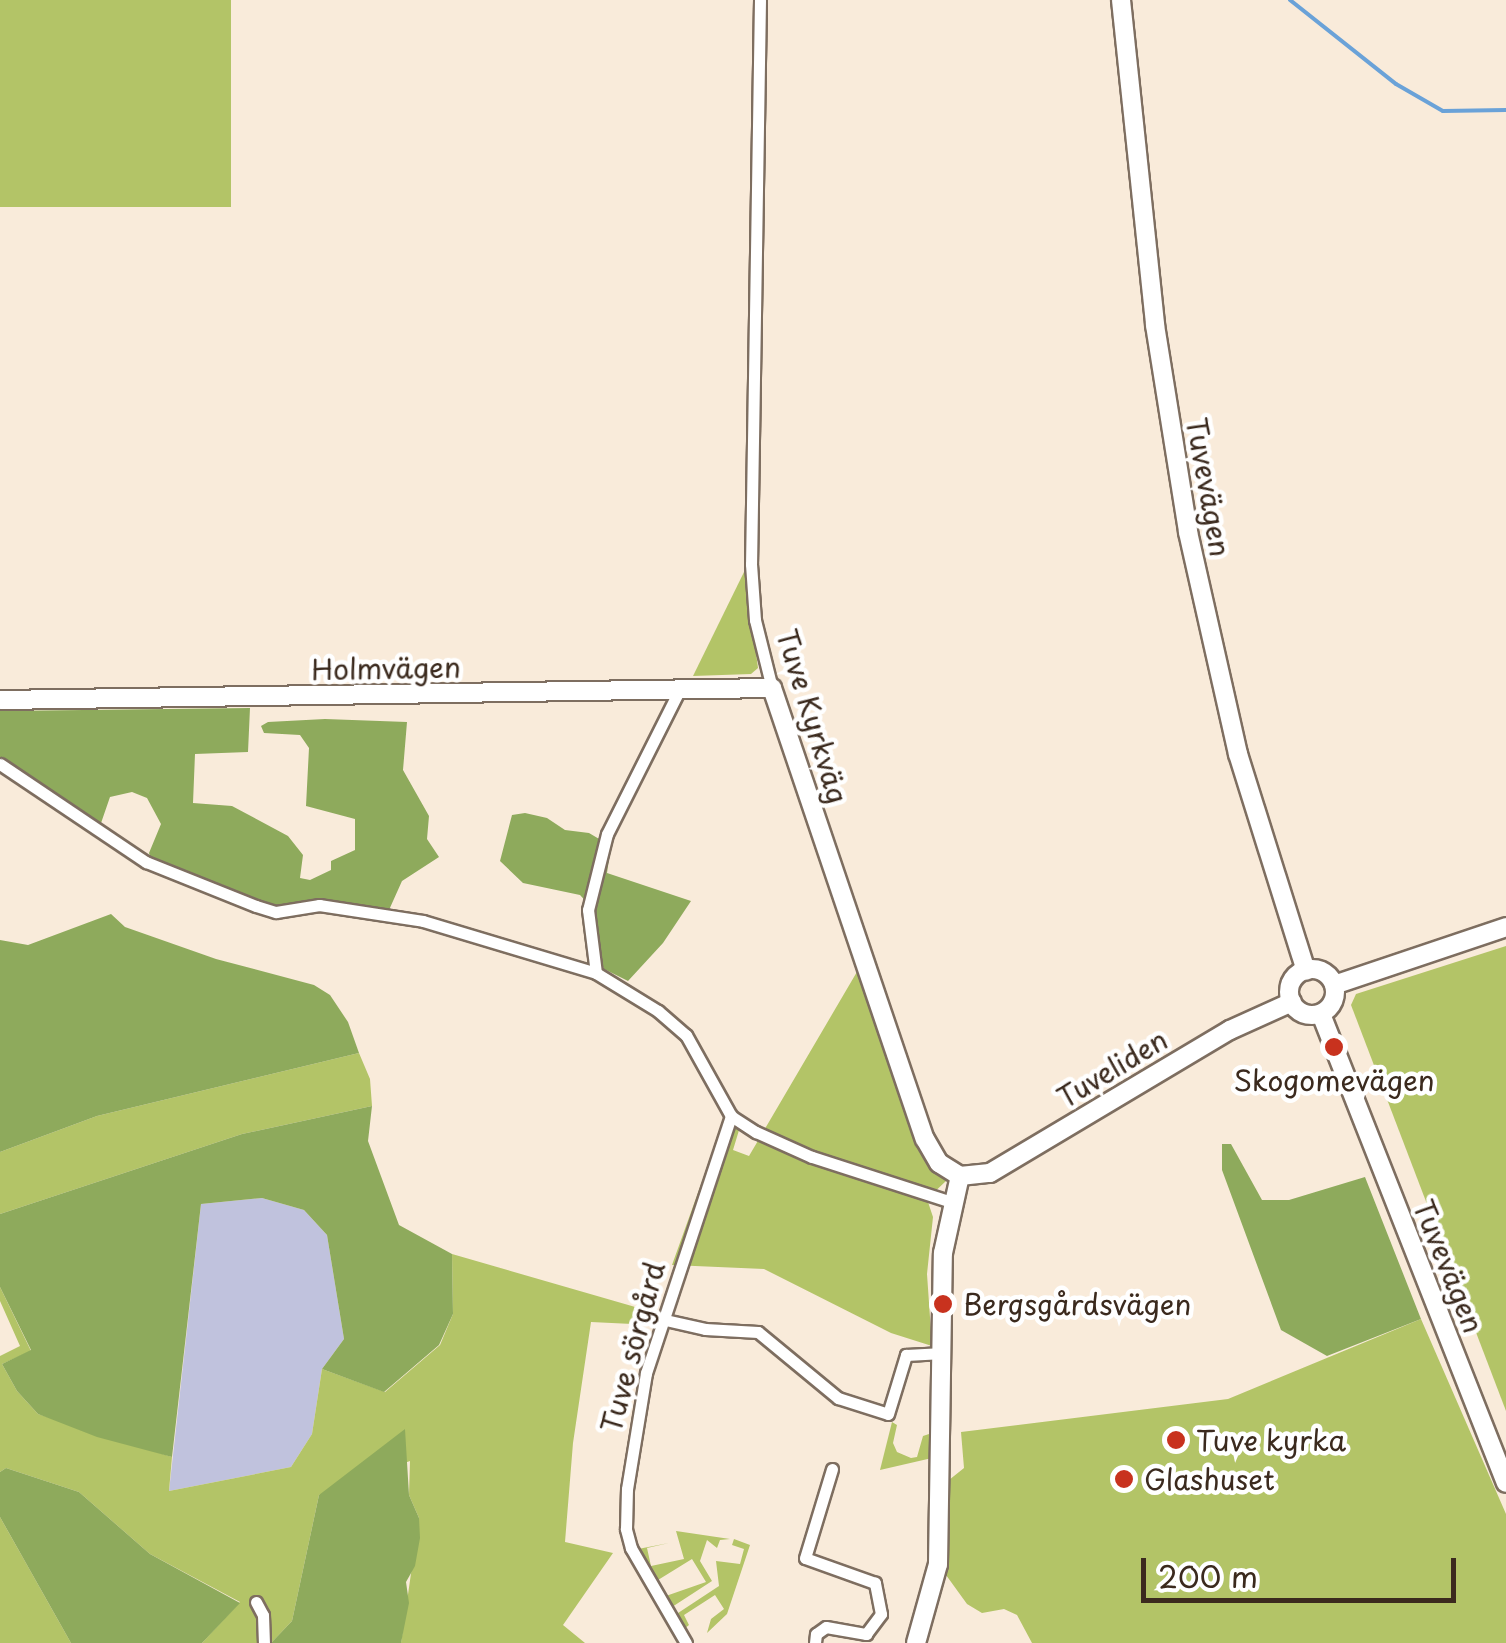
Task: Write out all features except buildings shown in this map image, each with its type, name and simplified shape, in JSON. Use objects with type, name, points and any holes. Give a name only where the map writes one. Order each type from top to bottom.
[{"type":"street","name":"Tuve Kyrkväg","points":[[760,0],[751,564],[754,620],[772,688],[925,1139],[939,1163],[960,1176]]},
{"type":"street","name":"Tuvevägen","points":[[1121,0],[1155,325],[1188,532],[1238,754],[1306,971]]},
{"type":"street","name":"Holmvägen","points":[[0,700],[772,688]]},
{"type":"street","points":[[596,974],[588,910],[608,834],[679,692]]},
{"type":"street","points":[[0,764],[146,862],[256,906],[276,912],[320,904],[423,921],[596,974],[658,1011],[686,1035],[731,1116],[812,1158],[952,1202]]},
{"type":"street","points":[[1334,985],[1506,927]]},
{"type":"street","points":[[1306,971],[1322,972],[1334,985],[1333,1002],[1321,1014],[1304,1014],[1292,1002],[1292,983],[1306,971]]},
{"type":"street","name":"Tuveliden","points":[[960,1176],[990,1173],[1230,1030],[1292,1002]]},
{"type":"street","name":"Tuvevägen","points":[[1321,1014],[1506,1483]]},
{"type":"street","name":"Tuve sörgård","points":[[686,1643],[640,1569],[626,1529],[630,1455],[662,1319],[731,1116]]},
{"type":"street","points":[[916,1643],[938,1564],[943,1253],[960,1176]]},
{"type":"street","points":[[662,1319],[705,1329],[758,1332],[838,1398],[888,1414],[906,1356],[914,1352],[944,1353]]},
{"type":"street","points":[[815,1643],[826,1627],[866,1634],[881,1614],[875,1583],[805,1558],[832,1469]]},
{"type":"street","points":[[256,1602],[263,1615],[264,1643]]},
{"type":"shaded area","points":[[262,1198],[304,1210],[327,1235],[344,1339],[322,1369],[312,1434],[291,1467],[169,1491],[201,1204]]},
{"type":"green space","points":[[0,0],[231,0],[231,207],[0,207]]},
{"type":"green space","points":[[745,570],[758,668],[751,674],[693,676]]},
{"type":"green space","points":[[250,708],[248,752],[195,754],[193,803],[232,806],[288,836],[303,855],[300,878],[310,880],[331,870],[331,861],[355,850],[355,819],[306,806],[309,748],[300,735],[264,733],[261,726],[268,722],[325,719],[407,722],[403,770],[429,816],[427,839],[439,857],[402,881],[389,910],[325,900],[281,907],[263,904],[223,885],[174,871],[151,860],[149,853],[161,824],[147,798],[132,792],[110,797],[100,826],[0,760],[0,711]]},
{"type":"green space","points":[[525,813],[547,818],[565,830],[589,833],[611,846],[607,873],[691,901],[663,943],[628,981],[604,969],[593,938],[594,910],[580,895],[523,883],[500,861],[512,815]]},
{"type":"green space","points":[[111,914],[125,927],[216,959],[314,985],[330,995],[348,1022],[359,1053],[97,1116],[0,1152],[0,940],[28,945]]},
{"type":"green space","points":[[1506,946],[1506,1411],[1351,1005],[1356,994]]},
{"type":"green space","points":[[861,965],[946,1181],[927,1199],[933,1217],[927,1274],[932,1346],[891,1333],[764,1269],[672,1265],[724,1120],[740,1127],[733,1150],[749,1156]]},
{"type":"green space","points":[[359,1053],[370,1079],[372,1106],[242,1134],[0,1214],[0,1152],[97,1116]]},
{"type":"green space","points":[[372,1106],[368,1141],[399,1225],[452,1254],[453,1314],[439,1345],[384,1392],[322,1369],[344,1339],[327,1235],[304,1210],[262,1198],[201,1204],[172,1457],[97,1437],[38,1414],[17,1391],[2,1364],[31,1350],[0,1287],[0,1214],[242,1134]]},
{"type":"green space","points":[[1222,1144],[1231,1144],[1262,1200],[1289,1200],[1365,1177],[1421,1319],[1327,1356],[1281,1330],[1222,1170]]},
{"type":"green space","points":[[452,1254],[656,1313],[653,1325],[591,1322],[573,1443],[565,1542],[613,1553],[563,1625],[585,1643],[401,1643],[419,1518],[409,1495],[410,1461],[319,1495],[292,1621],[271,1643],[202,1643],[240,1602],[150,1554],[79,1492],[6,1468],[0,1472],[0,1356],[20,1346],[0,1301],[0,1287],[31,1351],[2,1364],[17,1391],[38,1414],[172,1457],[169,1491],[291,1467],[312,1434],[322,1369],[385,1392],[440,1345],[453,1314]]},
{"type":"green space","points":[[1421,1319],[1506,1514],[1506,1643],[1032,1643],[1017,1615],[1004,1609],[982,1613],[967,1604],[946,1575],[949,1480],[964,1468],[961,1432],[1228,1399]]},
{"type":"green space","points":[[892,1422],[897,1425],[893,1443],[897,1452],[911,1458],[917,1457],[923,1436],[929,1434],[933,1425],[932,1458],[880,1470]]},
{"type":"green space","points":[[405,1429],[409,1495],[419,1518],[420,1538],[415,1566],[406,1582],[409,1603],[401,1643],[271,1643],[292,1621],[319,1495]]},
{"type":"green space","points":[[6,1468],[79,1492],[150,1554],[240,1603],[202,1643],[71,1643],[0,1517],[0,1472]]},
{"type":"green space","points":[[0,1517],[71,1643],[0,1643]]},
{"type":"green space","points":[[676,1531],[730,1539],[720,1540],[717,1548],[707,1540],[700,1561],[712,1581],[672,1607],[663,1597],[706,1582],[692,1559],[658,1580],[652,1579],[638,1549],[669,1543],[647,1548],[651,1566],[684,1559]]},
{"type":"green space","points":[[734,1539],[750,1545],[727,1614],[707,1633],[711,1619],[724,1609],[715,1595],[684,1615],[689,1625],[684,1629],[675,1615],[719,1586],[716,1561],[740,1564],[744,1549],[732,1545]]},
{"type":"waterway","points":[[1290,0],[1396,84],[1443,111],[1506,110]]},
{"type":"place","name":"Skogomevägen","points":[[1334,1047]]},
{"type":"place","name":"Bergsgårdsvägen","points":[[943,1304]]},
{"type":"place","name":"Tuve kyrka","points":[[1176,1440]]},
{"type":"place","name":"Glashuset","points":[[1124,1479]]}]
